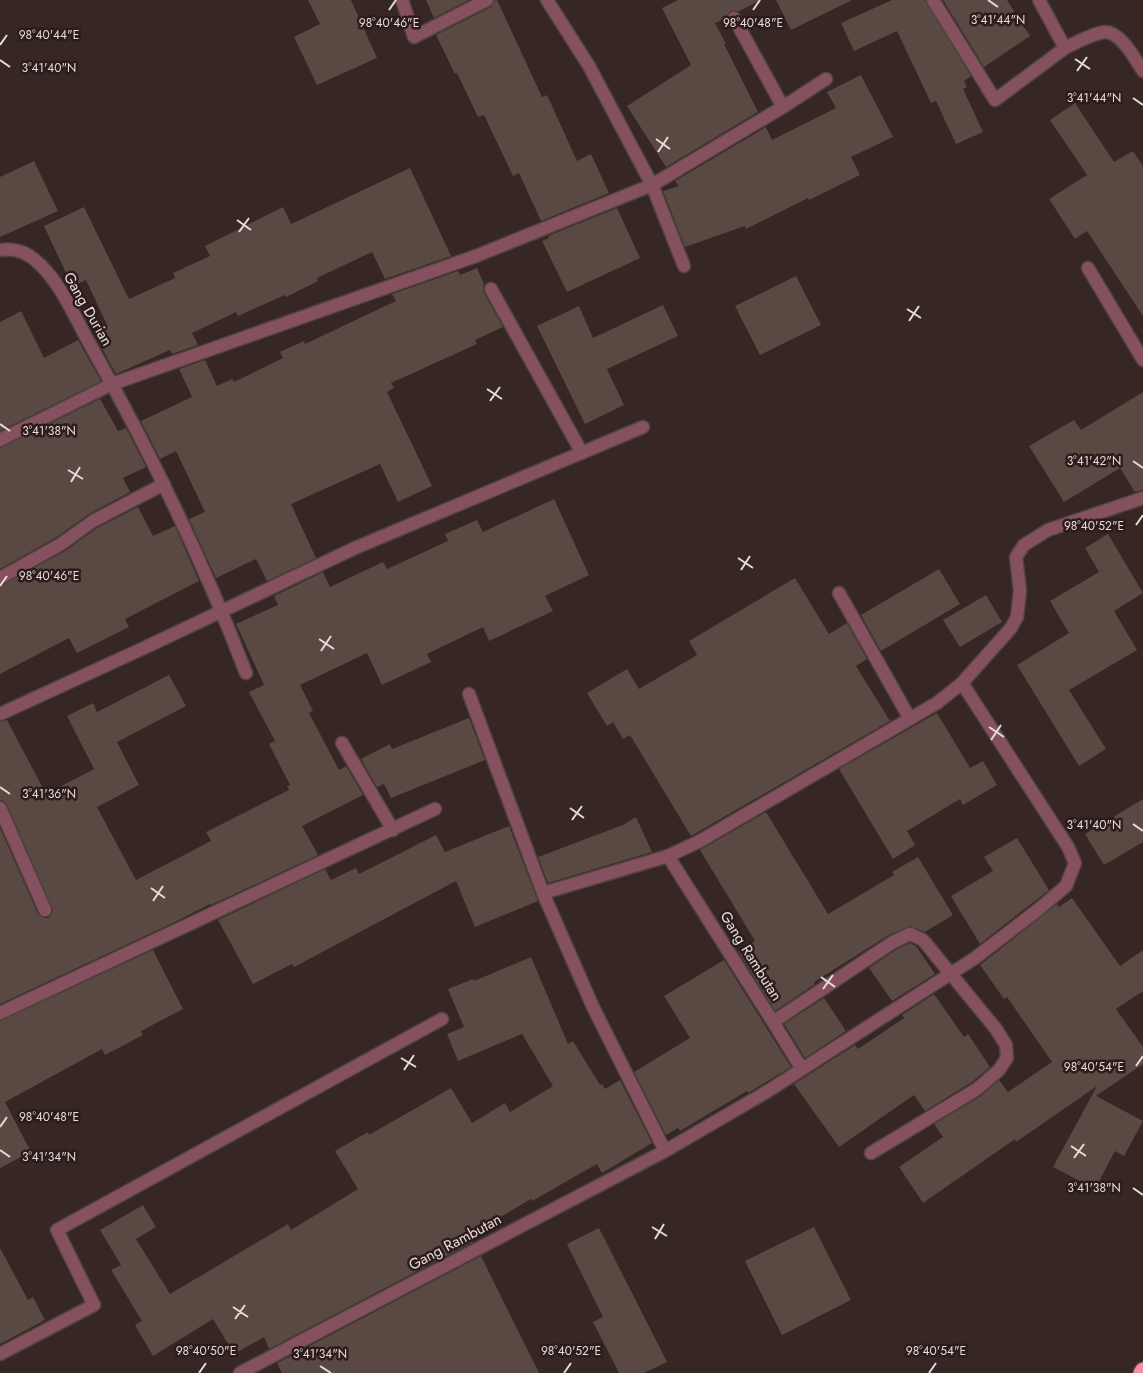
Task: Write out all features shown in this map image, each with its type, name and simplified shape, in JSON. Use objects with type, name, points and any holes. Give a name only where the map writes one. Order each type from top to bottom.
[{"type":"street","points":[[402,0],[414,36],[487,0]]},
{"type":"street","points":[[547,0],[589,66],[652,185],[684,266]]},
{"type":"street","points":[[933,0],[995,100],[1064,48],[1100,34],[1109,33],[1123,42],[1143,71]]},
{"type":"street","points":[[1039,0],[1064,48]]},
{"type":"street","points":[[734,18],[783,107]]},
{"type":"street","points":[[0,440],[112,384],[476,256],[652,185],[783,107],[826,79]]},
{"type":"street","name":"Gang Durian","points":[[0,250],[11,249],[26,253],[36,260],[56,282],[164,484],[222,611],[246,673]]},
{"type":"street","points":[[1088,268],[1143,360]]},
{"type":"street","points":[[491,289],[582,453]]},
{"type":"street","points":[[0,714],[355,548],[643,427]]},
{"type":"street","points":[[0,578],[61,544],[93,521],[164,484]]},
{"type":"street","points":[[543,893],[668,856],[707,837],[937,703],[962,683],[1011,628],[1017,617],[1020,591],[1016,556],[1024,544],[1048,530],[1143,498]]},
{"type":"street","points":[[839,593],[910,719]]},
{"type":"street","points":[[802,1070],[996,942],[1066,886],[1074,862],[1068,846],[962,683]]},
{"type":"street","points":[[469,694],[543,893],[593,1007],[665,1151]]},
{"type":"street","points":[[342,743],[393,830]]},
{"type":"street","points":[[0,808],[45,910]]},
{"type":"street","points":[[0,1013],[435,809]]},
{"type":"street","name":"Gang Rambutan","points":[[240,1373],[665,1151],[802,1070],[774,1022],[668,856]]},
{"type":"street","points":[[774,1022],[892,942],[910,934],[924,940],[996,1029],[1006,1045],[1007,1058],[999,1070],[977,1088],[871,1153]]},
{"type":"street","points":[[0,1354],[94,1306],[57,1230],[442,1019]]},
{"type":"building","points":[[308,0],[351,0],[377,58],[317,85],[294,37],[320,24]]},
{"type":"building","points":[[426,0],[469,0],[434,18]]},
{"type":"building","points":[[495,0],[497,0],[542,97],[547,95],[577,161],[591,154],[609,193],[541,221],[519,173],[513,176],[484,115],[478,117],[436,35],[491,7]]},
{"type":"building","points":[[678,0],[761,0],[739,11],[731,11],[726,18],[715,23],[758,112],[666,167],[627,106],[691,65],[662,8]]},
{"type":"building","points":[[776,0],[852,0],[791,30]]},
{"type":"building","points":[[892,0],[925,0],[971,76],[964,81],[967,87],[963,89],[983,132],[956,144],[936,101],[931,103],[897,31],[854,51],[841,23]]},
{"type":"building","points":[[943,0],[1007,0],[1030,36],[984,67]]},
{"type":"building","points":[[861,75],[893,137],[851,157],[860,175],[746,229],[745,226],[685,247],[663,191],[679,186],[675,181],[766,127],[772,140],[836,108],[827,92]]},
{"type":"building","points":[[1075,103],[1114,162],[1133,151],[1143,166],[1143,316],[1087,231],[1075,239],[1049,199],[1087,175],[1050,120]]},
{"type":"building","points":[[34,161],[58,211],[0,237],[0,177]]},
{"type":"building","points":[[410,168],[451,256],[385,279],[372,252],[317,278],[318,281],[286,297],[285,295],[238,316],[236,312],[192,333],[198,345],[172,354],[170,350],[116,374],[93,332],[107,325],[86,280],[72,286],[44,226],[84,207],[129,299],[175,278],[173,273],[210,256],[205,246],[283,207],[291,224]]},
{"type":"building","points":[[617,208],[640,258],[567,292],[542,241],[549,238],[548,236]]},
{"type":"building","points":[[477,268],[484,284],[484,293],[503,327],[475,340],[477,344],[391,383],[394,388],[387,392],[432,486],[398,502],[380,464],[291,504],[316,558],[267,581],[256,559],[216,578],[189,519],[205,512],[176,451],[160,459],[141,421],[192,397],[179,369],[205,360],[217,386],[232,379],[234,382],[283,358],[280,352],[304,341],[305,344],[396,301],[392,294],[458,271],[460,275]]},
{"type":"building","points":[[796,276],[821,325],[760,355],[735,306]]},
{"type":"building","points":[[663,305],[678,336],[607,369],[624,405],[585,424],[537,326],[579,306],[593,338]]},
{"type":"building","points":[[21,311],[44,358],[78,340],[101,381],[0,431],[0,322]]},
{"type":"building","points":[[1143,392],[1143,490],[1135,492],[1120,468],[1064,502],[1029,446],[1074,420],[1081,430]]},
{"type":"building","points":[[100,399],[118,431],[126,428],[146,467],[123,478],[130,492],[89,514],[57,537],[0,569],[0,448]]},
{"type":"building","points":[[554,499],[589,575],[545,596],[553,611],[489,641],[483,627],[427,654],[431,662],[382,685],[367,653],[300,685],[313,711],[309,713],[339,770],[346,766],[363,795],[302,826],[318,855],[0,1004],[0,828],[38,914],[48,918],[53,910],[7,805],[4,801],[0,800],[0,722],[7,720],[46,794],[94,769],[67,716],[93,703],[97,712],[169,675],[186,706],[117,742],[139,785],[97,807],[136,880],[211,841],[206,832],[289,790],[287,786],[290,785],[269,744],[275,741],[249,692],[264,685],[236,624],[278,605],[274,596],[323,572],[330,587],[383,562],[387,569],[448,541],[445,534],[477,520],[483,532]]},
{"type":"building","points":[[138,507],[153,536],[175,526],[199,581],[125,619],[129,627],[77,653],[69,638],[0,674],[0,586],[65,551],[97,528]]},
{"type":"building","points":[[1108,534],[1143,593],[1114,611],[1137,650],[1069,690],[1106,749],[1079,766],[1017,665],[1069,633],[1050,601],[1099,572],[1085,548]]},
{"type":"building","points":[[939,569],[960,604],[881,651],[861,615]]},
{"type":"building","points":[[795,578],[829,634],[847,623],[867,659],[856,666],[890,721],[691,836],[630,735],[623,739],[613,722],[607,726],[587,693],[627,669],[639,689],[697,655],[689,641]]},
{"type":"building","points":[[986,595],[1002,622],[960,647],[943,620]]},
{"type":"building","points":[[937,713],[970,768],[983,761],[997,785],[963,805],[960,799],[907,831],[915,845],[893,859],[839,769]]},
{"type":"building","points":[[469,718],[485,760],[391,798],[384,784],[377,787],[361,759],[390,744],[392,749]]},
{"type":"building","points":[[1143,799],[1143,842],[1104,865],[1085,834]]},
{"type":"building","points":[[766,812],[828,914],[894,875],[892,872],[918,857],[953,915],[925,932],[910,926],[889,935],[814,982],[815,984],[775,1011],[738,951],[755,941],[700,850]]},
{"type":"building","points":[[636,817],[652,852],[548,883],[538,857],[623,825]]},
{"type":"building","points":[[509,826],[538,901],[475,927],[456,881],[294,967],[292,964],[253,984],[218,920],[325,869],[331,880],[356,868],[359,874],[436,835],[445,852]]},
{"type":"building","points":[[1017,838],[1049,890],[980,944],[951,896],[993,871],[984,857]]},
{"type":"building","points":[[1072,898],[1120,966],[1143,950],[1143,991],[1116,1009],[1143,1047],[1143,1064],[1096,1096],[1143,1121],[1124,1156],[1115,1151],[1095,1189],[1053,1167],[1097,1086],[1016,1142],[1015,1139],[923,1203],[899,1167],[943,1137],[934,1124],[981,1096],[999,1080],[1008,1092],[1052,1062],[1007,997],[1004,999],[980,965],[1057,904],[1059,907]]},
{"type":"building","points":[[910,943],[916,946],[935,974],[892,1001],[869,968],[897,949]]},
{"type":"building","points":[[153,950],[183,1009],[141,1031],[143,1035],[105,1055],[102,1049],[5,1102],[31,1152],[0,1168],[0,1021]]},
{"type":"building","points":[[531,957],[568,1044],[573,1041],[600,1085],[602,1084],[605,1089],[620,1080],[652,1143],[602,1173],[597,1164],[532,1201],[531,1199],[470,1235],[473,1242],[269,1349],[264,1337],[234,1354],[213,1319],[153,1356],[135,1325],[142,1321],[111,1270],[121,1265],[100,1230],[143,1205],[156,1227],[136,1239],[170,1294],[288,1224],[291,1230],[358,1189],[335,1151],[368,1132],[369,1135],[451,1088],[472,1123],[505,1103],[510,1112],[553,1086],[522,1034],[458,1061],[447,1034],[464,1027],[448,989],[473,979],[474,981]]},
{"type":"building","points":[[724,960],[791,1067],[680,1131],[678,1128],[666,1135],[634,1072],[690,1038],[664,996]]},
{"type":"building","points":[[934,994],[964,1037],[968,1034],[990,1067],[972,1082],[925,1111],[914,1095],[839,1147],[794,1084],[855,1045],[858,1049],[904,1018],[902,1015]]},
{"type":"building","points":[[824,998],[846,1031],[805,1058],[784,1024]]},
{"type":"building","points":[[814,1227],[851,1300],[782,1335],[745,1261]]},
{"type":"building","points":[[599,1228],[667,1362],[644,1373],[619,1373],[593,1322],[603,1317],[567,1244]]},
{"type":"building","points":[[0,1248],[28,1300],[33,1297],[45,1320],[0,1344]]},
{"type":"building","points":[[481,1256],[539,1373],[282,1373],[277,1363]]}]
